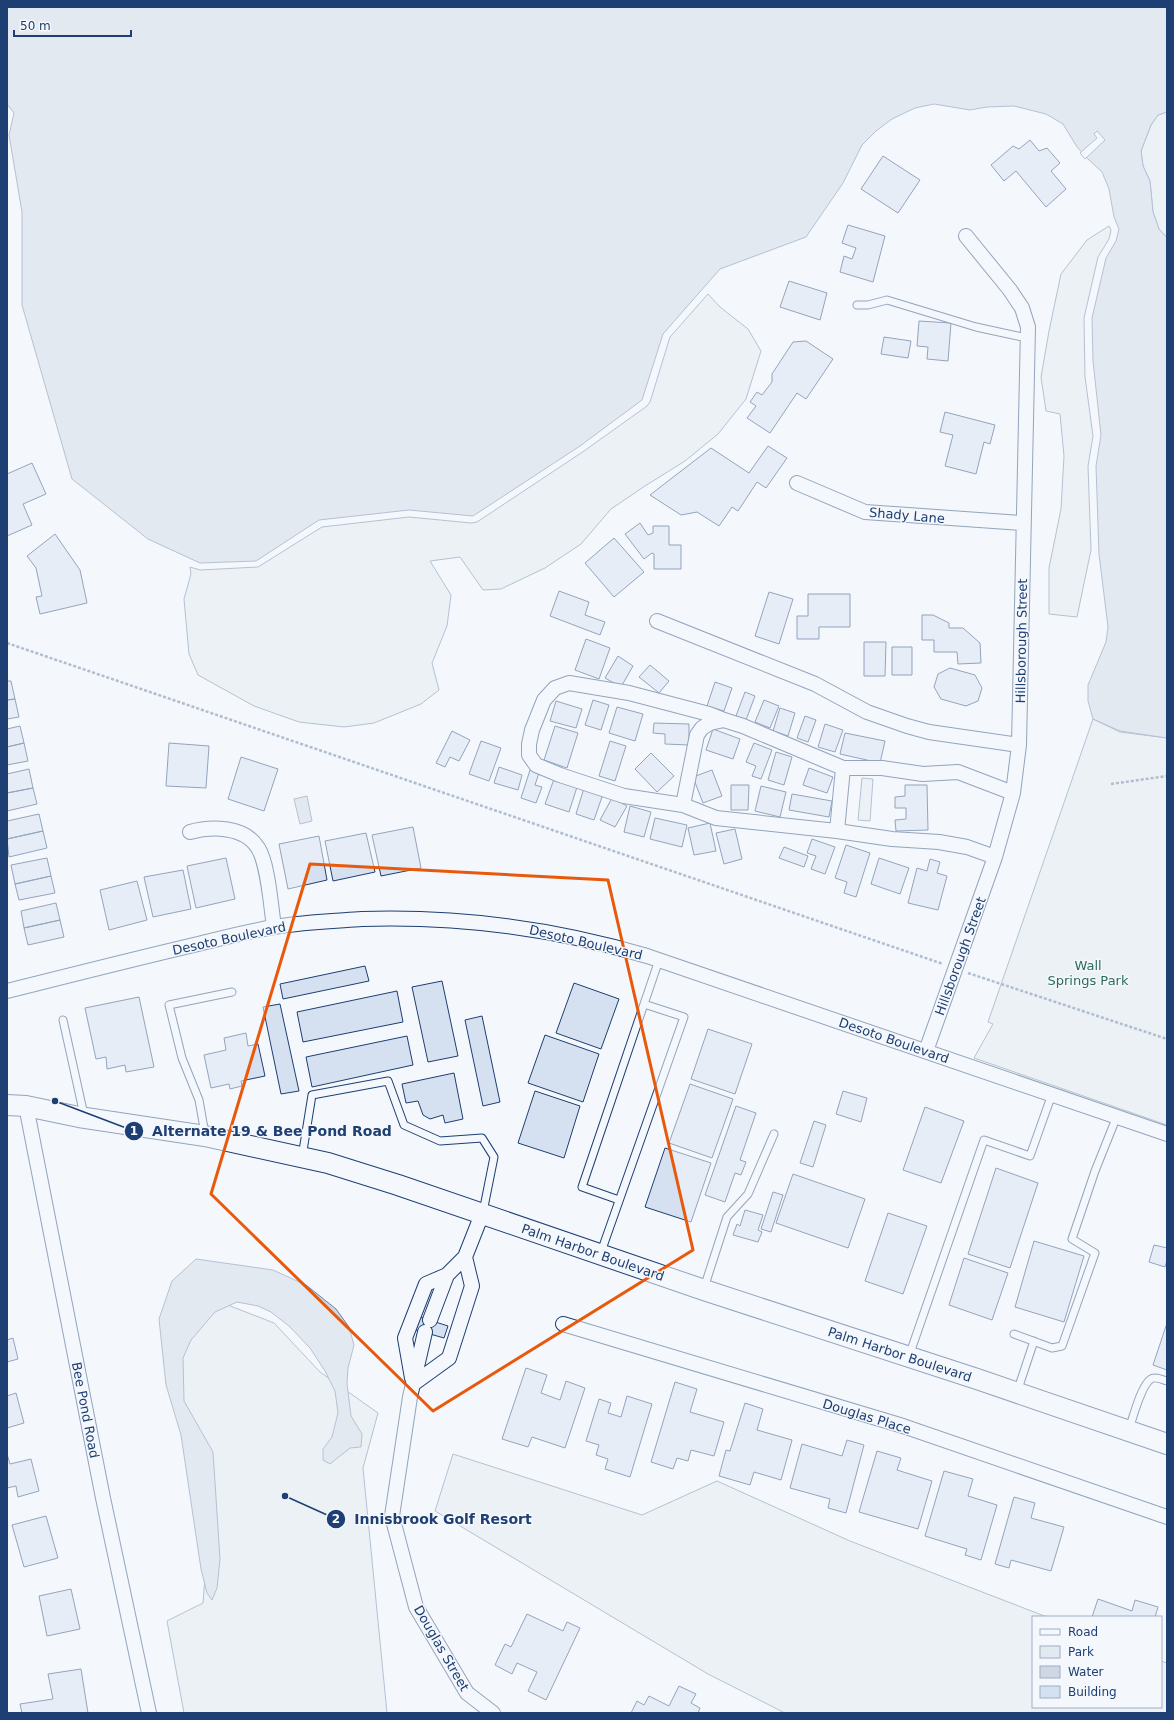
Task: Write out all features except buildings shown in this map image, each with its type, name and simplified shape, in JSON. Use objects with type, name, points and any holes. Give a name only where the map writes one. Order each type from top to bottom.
[{"type":"main road","name":"Palm Harbor Boulevard","points":[[7,1105],[26,1106],[84,1118],[205,1136],[328,1163],[398,1185],[704,1290],[1167,1444]]},
{"type":"street","name":"Hillsborough Street","points":[[926,1051],[995,857],[1013,792],[1018,745],[1028,327],[1022,308],[1010,290],[966,236]]},
{"type":"street","name":"Shady Lane","points":[[797,483],[864,512],[1023,523]]},
{"type":"street","points":[[657,621],[815,684],[867,712],[887,719],[929,732],[1018,745]]},
{"type":"street","points":[[995,857],[967,847],[939,842],[892,839],[837,831],[716,818],[683,804],[624,796],[560,775],[536,765],[530,755],[529,744],[532,730],[544,700],[555,688],[569,683],[629,693],[709,714],[743,726],[843,768],[882,768],[923,774],[958,772],[1013,792]]},
{"type":"street","points":[[683,804],[697,735],[702,728],[710,723],[724,720]]},
{"type":"street","points":[[837,831],[843,768]]},
{"type":"street","points":[[190,832],[214,827],[235,832],[249,838],[258,847],[264,860],[274,927]]},
{"type":"street","name":"Desoto Boulevard","points":[[7,991],[274,927],[335,920],[392,918],[444,919],[502,924],[609,944],[1167,1134]]},
{"type":"street","name":"Bee Pond Road","points":[[26,1106],[101,1490],[148,1713]]},
{"type":"street","name":"Douglas Street","points":[[482,1214],[465,1258],[447,1275],[428,1326],[413,1384],[392,1516],[416,1607],[466,1693],[493,1713]]},
{"type":"street","points":[[447,1275],[426,1284],[405,1338],[413,1384],[449,1358],[472,1286],[465,1258]]},
{"type":"street","name":"Douglas Place","points":[[564,1324],[903,1426],[1167,1517]]},
{"type":"lane","points":[[857,306],[887,300],[976,326],[1027,338]]},
{"type":"lane","points":[[619,1200],[582,1187],[659,960]]},
{"type":"lane","points":[[205,1136],[199,1100],[182,1058],[169,1005],[232,992]]},
{"type":"lane","points":[[600,1254],[684,1017],[644,1004]]},
{"type":"lane","points":[[63,1020],[84,1118]]},
{"type":"lane","points":[[302,1157],[312,1095],[388,1081],[404,1125],[440,1141],[482,1138],[494,1157],[482,1214]]},
{"type":"lane","points":[[909,1357],[984,1140],[1030,1156],[1052,1094]]},
{"type":"lane","points":[[1014,1334],[1052,1348],[1062,1346],[1095,1253],[1072,1239],[1095,1171],[1117,1116]]},
{"type":"lane","points":[[704,1290],[727,1217],[748,1194],[774,1134]]},
{"type":"lane","points":[[1016,1393],[1034,1342]]},
{"type":"lane","points":[[1128,1431],[1145,1385],[1151,1378],[1167,1381]]},
{"type":"path","points":[[7,643],[956,969],[1167,1038]]},
{"type":"path","points":[[1111,784],[1167,776]]},
{"type":"highlighted area","points":[[310,864],[608,880],[693,1250],[433,1411],[211,1194]]},
{"type":"green space","points":[[1167,112],[1167,238],[1159,229],[1153,212],[1150,181],[1143,166],[1141,151],[1151,125],[1158,115]]},
{"type":"green space","points":[[1109,226],[1111,230],[1109,239],[1098,257],[1084,318],[1085,377],[1093,436],[1088,466],[1091,550],[1077,617],[1049,614],[1049,568],[1061,509],[1064,456],[1060,414],[1046,411],[1041,377],[1061,274],[1087,240]]},
{"type":"green space","points":[[708,294],[720,307],[748,329],[761,351],[746,399],[718,434],[685,461],[611,509],[581,544],[545,568],[501,589],[483,590],[460,557],[430,561],[451,595],[447,626],[432,663],[439,690],[421,704],[374,723],[344,727],[299,722],[254,706],[198,675],[189,654],[184,599],[191,574],[190,567],[200,570],[258,567],[322,527],[409,517],[471,523],[477,522],[584,451],[647,406],[650,402],[670,337]]},
{"type":"green space","name":"Wall Springs Park","points":[[1093,719],[1120,732],[1167,738],[1167,1125],[974,1058],[993,1024],[988,1022]]},
{"type":"green space","points":[[862,778],[873,779],[870,821],[858,820]]},
{"type":"green space","points":[[220,1302],[274,1323],[320,1372],[378,1413],[363,1468],[387,1713],[184,1713],[167,1621],[203,1603],[209,1523],[180,1411],[176,1354]]},
{"type":"green space","points":[[453,1454],[642,1515],[717,1481],[850,1541],[1044,1616],[1032,1616],[1032,1708],[1162,1708],[1162,1661],[1167,1663],[1167,1713],[785,1713],[708,1674],[435,1511]]},
{"type":"water","points":[[7,7],[1167,7],[1167,112],[1158,115],[1151,125],[1141,151],[1143,166],[1150,181],[1153,212],[1159,229],[1167,238],[1167,738],[1120,731],[1093,719],[1088,701],[1088,685],[1106,642],[1108,627],[1099,554],[1096,466],[1101,435],[1093,361],[1092,318],[1106,258],[1116,241],[1119,229],[1114,217],[1109,189],[1102,172],[1077,147],[1063,124],[1046,114],[1014,106],[987,107],[970,110],[934,104],[915,108],[892,119],[876,131],[862,145],[843,183],[806,237],[720,269],[663,334],[642,400],[580,446],[473,516],[409,510],[319,520],[256,561],[200,563],[148,539],[72,479],[22,305],[22,212],[9,135],[14,113],[7,104]]},
{"type":"water","points":[[307,796],[312,821],[300,824],[294,799]]},
{"type":"water","points":[[196,1259],[273,1270],[306,1285],[336,1309],[349,1327],[354,1345],[348,1368],[347,1384],[351,1416],[362,1434],[361,1447],[350,1448],[330,1464],[323,1460],[323,1449],[332,1437],[338,1413],[335,1391],[325,1371],[310,1348],[289,1326],[271,1312],[258,1306],[237,1302],[215,1312],[191,1340],[183,1358],[184,1401],[213,1452],[220,1559],[217,1588],[212,1600],[207,1593],[201,1569],[181,1435],[166,1385],[159,1319],[172,1281]]},
{"type":"pier","points":[[1097,131],[1105,140],[1085,159],[1080,153],[1097,138],[1094,134]]},
{"type":"place","name":"Alternate 19 & Bee Pond Road","points":[[55,1101]]},
{"type":"place","name":"Innisbrook Golf Resort","points":[[285,1496]]}]
